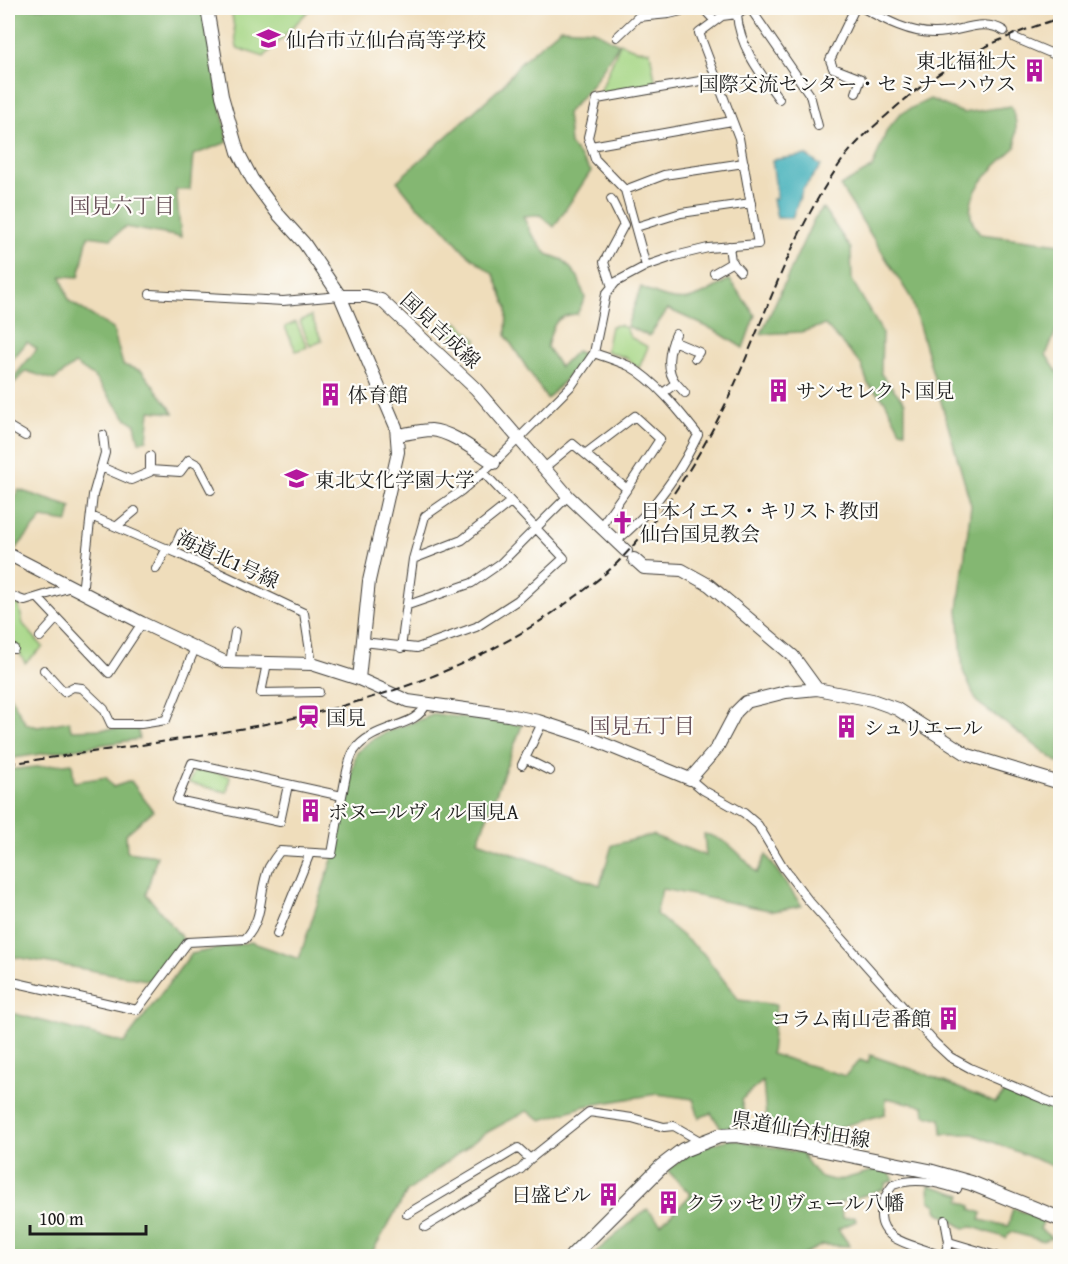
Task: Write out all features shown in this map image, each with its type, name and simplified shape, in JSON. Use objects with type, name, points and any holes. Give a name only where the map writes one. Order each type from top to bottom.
[{"type":"main road","name":"県道仙台村田線","points":[[572,1257],[662,1166],[683,1150],[700,1141],[736,1135],[929,1171],[960,1180],[1060,1219]]},
{"type":"street","points":[[207,8],[222,96],[238,152],[252,179],[277,213],[304,243],[340,296],[398,435],[398,452],[369,581],[359,679]]},
{"type":"street","points":[[617,37],[638,17],[669,14],[694,8]]},
{"type":"street","points":[[703,8],[714,20]]},
{"type":"street","points":[[727,8],[737,14]]},
{"type":"street","points":[[402,648],[413,559],[425,516],[461,492],[494,464],[572,385],[594,353],[606,294],[612,287],[646,266],[708,248],[758,244],[739,138],[699,33],[714,20],[722,16],[737,14],[748,8],[810,95],[818,126]]},
{"type":"street","points":[[855,8],[830,60],[833,68],[861,79],[856,93]]},
{"type":"street","points":[[863,8],[884,20],[920,32],[939,33],[963,26],[985,26],[1004,31]]},
{"type":"street","points":[[737,14],[738,30],[745,45],[780,98]]},
{"type":"street","points":[[1015,38],[1060,57]]},
{"type":"street","points":[[646,266],[625,190],[595,159],[588,137],[590,120],[597,99],[717,78]]},
{"type":"street","points":[[591,146],[732,121]]},
{"type":"street","points":[[625,190],[664,175],[744,162]]},
{"type":"street","points":[[611,199],[624,225],[604,262],[612,287]]},
{"type":"street","points":[[636,227],[702,209],[751,204]]},
{"type":"street","points":[[729,246],[733,262],[740,271]]},
{"type":"street","points":[[714,273],[733,262]]},
{"type":"street","points":[[150,294],[283,301],[340,296]]},
{"type":"street","name":"国見吉成線","points":[[340,296],[366,296],[381,300],[476,389],[568,496],[644,568],[682,570],[709,585],[793,656],[817,689]]},
{"type":"street","points":[[685,393],[670,376],[675,338],[699,352]]},
{"type":"street","points":[[594,353],[628,366],[663,393],[698,435],[650,511],[616,541]]},
{"type":"street","points":[[663,393],[676,383]]},
{"type":"street","points":[[585,454],[635,416],[660,439],[601,526]]},
{"type":"street","points":[[8,426],[25,436]]},
{"type":"street","points":[[398,435],[429,430],[436,432],[464,444],[494,464]]},
{"type":"street","points":[[77,590],[90,516],[105,453],[103,435]]},
{"type":"street","points":[[544,468],[573,444],[627,489]]},
{"type":"street","points":[[101,467],[126,480],[144,476],[150,470],[150,456]]},
{"type":"street","points":[[150,470],[180,472],[189,459],[198,465],[211,490]]},
{"type":"street","points":[[363,642],[417,648],[476,627],[518,600],[564,558],[509,503],[483,472]]},
{"type":"street","points":[[408,605],[472,583],[501,562],[568,496]]},
{"type":"street","points":[[413,559],[462,540],[509,503]]},
{"type":"street","points":[[117,526],[135,511]]},
{"type":"street","name":"海道北1号線","points":[[90,516],[170,550],[304,613],[312,664]]},
{"type":"street","points":[[156,569],[181,533]]},
{"type":"street","points":[[8,554],[142,623],[230,663],[312,664],[359,679],[408,701],[508,715],[542,723],[587,737],[690,779],[703,790],[744,813],[758,825],[783,867],[808,900],[950,1057],[1010,1087],[1060,1106]]},
{"type":"street","points":[[8,595],[25,601],[77,590]]},
{"type":"street","points":[[38,598],[109,673],[142,623]]},
{"type":"street","points":[[40,637],[57,618]]},
{"type":"street","points":[[230,663],[235,632]]},
{"type":"street","points":[[44,670],[64,692],[73,687],[82,687],[104,709],[111,724],[141,724],[166,720],[195,648]]},
{"type":"street","points":[[267,663],[261,693],[319,692]]},
{"type":"street","points":[[690,779],[717,748],[736,712],[746,702],[786,692],[817,689],[862,697],[897,709],[968,755],[1060,783]]},
{"type":"street","points":[[8,981],[137,1010],[188,942],[245,939],[253,931],[261,913],[268,868],[280,851],[332,854],[352,753],[364,739],[376,731],[412,720],[423,714],[426,704]]},
{"type":"street","points":[[542,723],[524,762],[550,771]]},
{"type":"street","points":[[288,785],[280,822],[177,800],[192,763],[342,796]]},
{"type":"street","points":[[277,934],[310,853]]},
{"type":"street","points":[[425,1227],[521,1169],[530,1159],[589,1112],[632,1118],[664,1127],[674,1126],[700,1141]]},
{"type":"street","points":[[407,1214],[518,1148],[530,1159]]},
{"type":"street","points":[[945,1220],[948,1242],[942,1257],[888,1234],[882,1225],[881,1206],[893,1185],[901,1182],[912,1180],[938,1183],[957,1189],[960,1180]]},
{"type":"street","points":[[948,1242],[996,1257]]},
{"type":"street","points":[[466,1257],[471,1257]]},
{"type":"green space","points":[[8,8],[203,8],[228,142],[193,155],[190,190],[176,190],[181,237],[125,227],[111,239],[88,236],[79,277],[61,276],[69,301],[113,329],[123,365],[142,371],[174,413],[150,411],[147,440],[139,442],[135,424],[126,418],[94,377],[75,364],[54,380],[26,371],[8,389],[8,384],[37,349],[27,342],[8,365]]},
{"type":"green space","points":[[231,8],[311,8],[264,57],[237,48]]},
{"type":"green space","points":[[561,28],[593,30],[619,44],[592,85],[567,113],[570,144],[591,171],[554,227],[540,215],[523,216],[531,233],[547,254],[563,260],[578,277],[585,298],[577,314],[563,317],[555,323],[547,347],[560,367],[576,351],[587,356],[547,399],[506,336],[507,308],[494,275],[465,252],[440,224],[417,206],[397,181],[502,86],[521,62]]},
{"type":"green space","points":[[620,43],[637,50],[650,51],[656,85],[599,95]]},
{"type":"green space","points":[[930,99],[963,113],[1011,106],[1016,122],[1016,147],[978,186],[970,210],[973,222],[980,234],[1060,244],[1060,321],[1046,355],[1060,376],[1060,764],[977,702],[963,671],[958,610],[971,505],[911,298],[840,186],[872,168],[887,130],[901,113]]},
{"type":"green space","points":[[823,208],[851,249],[852,280],[882,332],[881,374],[905,403],[905,431],[900,430],[885,401],[868,384],[861,364],[825,325],[801,332],[761,334],[814,219]]},
{"type":"green space","points":[[729,279],[755,315],[743,348],[716,331],[668,309],[649,336],[627,326],[641,287],[666,298],[686,299],[696,297]]},
{"type":"green space","points":[[311,316],[322,341],[310,346],[300,321]]},
{"type":"green space","points":[[296,322],[307,347],[296,351],[285,327]]},
{"type":"green space","points":[[457,322],[477,340],[469,350],[448,331]]},
{"type":"green space","points":[[619,325],[626,328],[630,337],[648,347],[639,368],[626,358],[606,351],[611,326]]},
{"type":"green space","points":[[19,490],[71,507],[68,522],[42,518],[14,551],[8,547],[8,506]]},
{"type":"green space","points":[[12,600],[18,602],[23,624],[43,647],[25,663],[15,644],[8,644],[8,614]]},
{"type":"green space","points":[[8,692],[26,724],[38,727],[69,721],[71,730],[138,728],[139,739],[8,759]]},
{"type":"green space","points":[[435,714],[522,725],[478,841],[600,885],[612,845],[652,835],[706,856],[704,834],[713,836],[733,849],[757,873],[766,855],[802,906],[774,911],[662,889],[656,914],[703,953],[739,1000],[776,1005],[771,1054],[845,1076],[860,1060],[868,1063],[870,1055],[920,1072],[995,1103],[1006,1091],[1060,1111],[1060,1169],[973,1134],[942,1134],[941,1119],[925,1115],[924,1106],[886,1098],[885,1114],[833,1129],[830,1142],[767,1128],[763,1081],[741,1100],[745,1116],[734,1118],[734,1127],[721,1128],[711,1113],[699,1118],[693,1099],[657,1094],[585,1106],[542,1120],[527,1111],[484,1134],[407,1192],[370,1256],[8,1256],[8,1012],[124,1043],[191,954],[251,942],[299,959],[332,860],[356,754],[373,739]]},
{"type":"green space","points":[[72,763],[74,782],[106,777],[113,787],[131,781],[153,811],[126,834],[127,852],[157,856],[146,894],[183,939],[152,981],[15,957],[8,962],[8,770]]},
{"type":"green space","points":[[200,769],[230,776],[227,792],[189,783],[194,772]]},
{"type":"green space","points":[[731,1139],[801,1153],[818,1176],[837,1181],[879,1169],[890,1173],[894,1180],[886,1183],[884,1189],[839,1203],[843,1218],[855,1217],[856,1221],[838,1229],[850,1246],[822,1245],[800,1256],[591,1256],[647,1209],[661,1224],[691,1195],[668,1171],[697,1150]]},
{"type":"green space","points":[[929,1185],[962,1195],[960,1201],[982,1213],[980,1220],[1008,1226],[1013,1208],[1044,1220],[1040,1229],[1052,1238],[1043,1241],[1011,1232],[1006,1238],[973,1227],[964,1228],[938,1212],[936,1205],[930,1201]]},
{"type":"water","points":[[806,155],[821,166],[803,189],[792,218],[777,218],[773,199],[777,198],[772,160]]},
{"type":"railway","points":[[8,764],[219,733],[358,702],[425,679],[490,650],[568,602],[617,563],[650,525],[680,484],[706,442],[729,397],[804,225],[818,198],[846,156],[880,121],[948,68],[989,45],[1060,18]]},
{"type":"place","name":"仙台市立仙台高等学校","points":[[268,39]]},
{"type":"place","name":"東北福祉大 国際交流センター・セミナーハウス","points":[[1034,71]]},
{"type":"place","name":"サンセレクト国見","points":[[778,390]]},
{"type":"place","name":"体育館","points":[[330,394]]},
{"type":"place","name":"東北文化学園大学","points":[[297,479]]},
{"type":"place","name":"日本イエス・キリスト教団 仙台国見教会","points":[[622,522]]},
{"type":"place","name":"国見","points":[[308,717]]},
{"type":"place","name":"シュリエール","points":[[846,727]]},
{"type":"place","name":"ボヌールヴィル国見A","points":[[310,811]]},
{"type":"place","name":"コラム南山壱番館","points":[[949,1018]]},
{"type":"place","name":"日盛ビル","points":[[609,1194]]},
{"type":"place","name":"クラッセリヴェール八幡","points":[[668,1202]]},
{"type":"district","name":"国見六丁目","points":[[122,205]]},
{"type":"district","name":"国見五丁目","points":[[642,725]]}]
